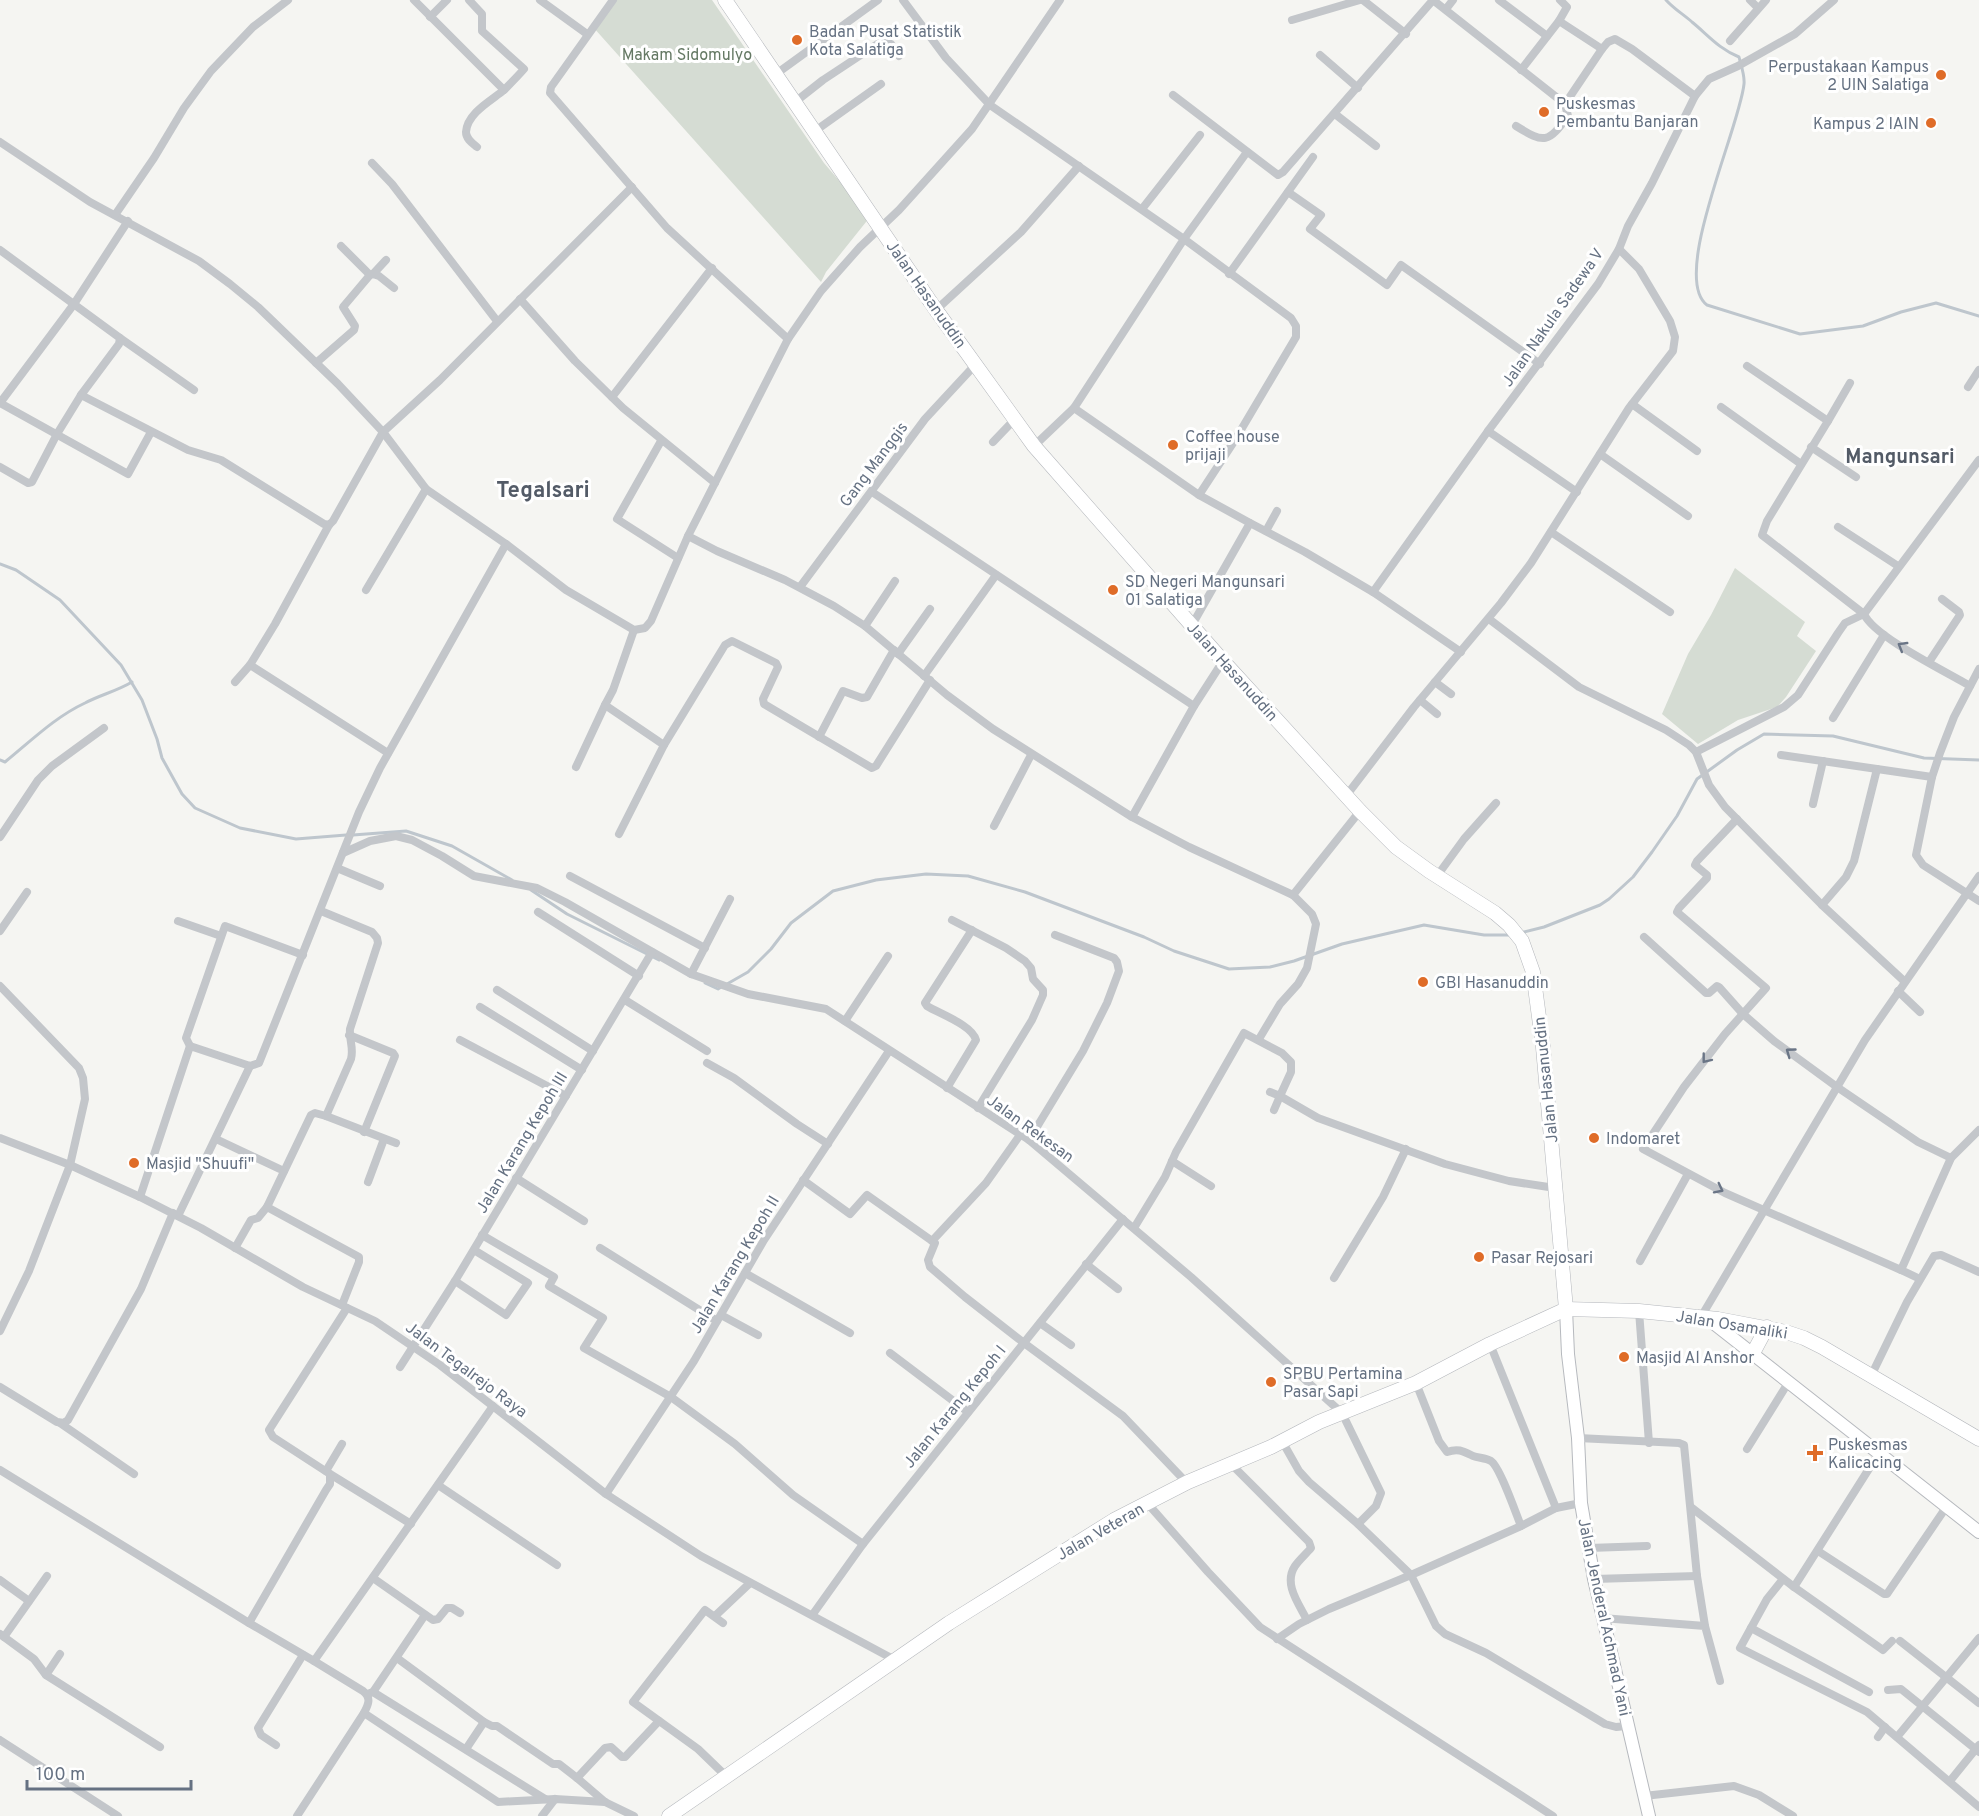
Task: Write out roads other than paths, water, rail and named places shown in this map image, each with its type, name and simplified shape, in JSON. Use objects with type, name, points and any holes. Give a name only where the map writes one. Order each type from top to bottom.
[{"type":"main road","name":"Jalan Hasanuddin","points":[[725,0],[936,310],[1034,446],[1152,582],[1360,811],[1396,847],[1495,913],[1522,941],[1533,972],[1543,1047],[1566,1309]]},
{"type":"main road","name":"Jalan Osamaliki","points":[[1566,1309],[1639,1311],[1704,1317],[1767,1327],[1804,1338],[1979,1439]]},
{"type":"main road","name":"Jalan Veteran","points":[[669,1816],[895,1660],[1114,1520],[1187,1483],[1232,1465],[1342,1413],[1416,1383],[1490,1344],[1566,1309]]},
{"type":"main road","name":"Jalan Jenderal Achmad Yani","points":[[1566,1309],[1568,1354],[1578,1438],[1581,1503],[1593,1579],[1649,1816]]},
{"type":"main road","points":[[1704,1317],[1979,1532]]},
{"type":"main road","points":[[1752,1355],[1767,1327]]},
{"type":"street","points":[[115,215],[154,159],[184,108],[211,71],[253,27],[288,0]]},
{"type":"street","points":[[414,0],[504,90]]},
{"type":"street","points":[[430,17],[447,0]]},
{"type":"street","points":[[469,0],[482,14],[482,31],[524,66],[524,69],[504,90],[485,103],[471,120],[466,129],[468,139],[477,147]]},
{"type":"street","points":[[540,0],[587,34]]},
{"type":"street","points":[[613,0],[551,87],[550,93],[667,228],[789,339]]},
{"type":"street","points":[[776,74],[878,0]]},
{"type":"street","points":[[903,0],[961,76],[990,105],[1184,238],[1229,274],[1291,318],[1296,326],[1296,337],[1235,440],[1199,495]]},
{"type":"street","points":[[0,142],[90,202],[199,261],[230,284],[258,307],[316,363],[383,432],[426,489],[506,544],[566,590],[634,630],[645,628],[651,621],[688,536],[789,339],[821,291],[972,129],[1060,0]]},
{"type":"street","points":[[1292,20],[1362,0],[1406,34]]},
{"type":"street","points":[[1173,95],[1278,175],[1359,88],[1433,0],[1565,104],[1568,116],[1549,138],[1534,137],[1516,126]]},
{"type":"street","points":[[1446,9],[1453,0]]},
{"type":"street","points":[[1499,0],[1547,36]]},
{"type":"street","points":[[1521,70],[1567,7],[1560,0]]},
{"type":"street","points":[[1750,0],[1758,8]]},
{"type":"street","points":[[1730,41],[1766,0]]},
{"type":"street","name":"Jalan Nakula Sadewa V","points":[[1372,592],[1598,284],[1619,249],[1628,226],[1695,96],[1709,79],[1742,64],[1795,34],[1834,0]]},
{"type":"street","points":[[1559,21],[1602,49]]},
{"type":"street","points":[[1565,104],[1602,49],[1608,42],[1615,39],[1695,96]]},
{"type":"street","points":[[795,102],[823,80],[882,41],[891,44],[899,56]]},
{"type":"street","points":[[1320,56],[1359,88]]},
{"type":"street","points":[[815,131],[881,84]]},
{"type":"street","points":[[1335,114],[1376,146]]},
{"type":"street","points":[[1142,209],[1200,135]]},
{"type":"street","points":[[1034,446],[1074,408],[1184,238],[1247,152]]},
{"type":"street","points":[[1229,274],[1313,158]]},
{"type":"street","points":[[372,163],[392,184],[497,321]]},
{"type":"street","points":[[936,310],[1021,232],[1079,166]]},
{"type":"street","points":[[235,682],[250,665],[383,432],[440,380],[632,187]]},
{"type":"street","points":[[1288,192],[1321,215],[1310,229],[1387,285],[1401,265],[1540,364]]},
{"type":"street","points":[[128,222],[74,304],[0,403],[128,474],[151,432]]},
{"type":"street","points":[[341,246],[372,274],[379,276],[394,288]]},
{"type":"street","points":[[1346,796],[1420,700],[1489,619],[1532,563],[1632,404],[1672,351],[1675,337],[1670,321],[1639,269],[1619,249]]},
{"type":"street","points":[[0,250],[194,390]]},
{"type":"street","points":[[316,363],[354,330],[355,326],[343,307],[386,260]]},
{"type":"street","points":[[612,397],[712,268]]},
{"type":"street","points":[[520,299],[569,354],[612,397],[661,441],[715,483]]},
{"type":"street","points":[[0,467],[31,483],[57,434],[81,395],[119,344],[120,338]]},
{"type":"street","name":"Gang Manggis","points":[[800,587],[925,420],[976,364]]},
{"type":"street","points":[[1747,366],[1828,421]]},
{"type":"street","points":[[1968,387],[1979,370]]},
{"type":"street","points":[[1850,382],[1767,521],[1762,535],[1864,614],[1866,620],[1884,635],[1974,685]]},
{"type":"street","points":[[81,395],[188,450],[221,460],[328,525]]},
{"type":"street","points":[[1632,404],[1697,452]]},
{"type":"street","points":[[1721,407],[1801,464]]},
{"type":"street","points":[[1074,408],[1199,495],[1372,592],[1461,652]]},
{"type":"street","points":[[993,442],[1015,419]]},
{"type":"street","points":[[1488,431],[1577,492]]},
{"type":"street","points":[[661,441],[617,519],[678,558]]},
{"type":"street","points":[[1811,447],[1856,477]]},
{"type":"street","points":[[1600,454],[1688,516]]},
{"type":"street","points":[[1696,752],[1784,707],[1798,695],[1845,623],[1864,614],[1898,566],[1976,471],[1979,460]]},
{"type":"street","points":[[366,590],[426,489]]},
{"type":"street","points":[[872,492],[1194,706]]},
{"type":"street","points":[[1266,531],[1277,511]]},
{"type":"street","points":[[1192,625],[1250,523]]},
{"type":"street","points":[[1838,527],[1898,566]]},
{"type":"street","points":[[1551,532],[1670,612]]},
{"type":"street","points":[[688,536],[800,587],[865,626],[947,695],[1032,755],[1132,817],[1293,896],[1312,914],[1316,931],[1307,968],[1298,984],[1280,1004],[1259,1039]]},
{"type":"street","points":[[190,1046],[250,1066],[260,1061],[359,812],[388,753],[506,544]]},
{"type":"street","points":[[619,834],[664,745],[725,645],[732,641],[776,663],[776,671],[763,699],[764,704],[872,768],[927,678],[996,575]]},
{"type":"street","points":[[865,626],[895,581]]},
{"type":"street","points":[[1929,662],[1960,615],[1942,599]]},
{"type":"street","points":[[819,737],[843,691],[862,698],[867,697],[896,652],[930,609]]},
{"type":"street","points":[[1489,619],[1579,687],[1681,739],[1696,752],[1714,795],[1822,905],[1904,981]]},
{"type":"street","points":[[576,767],[613,690],[634,630]]},
{"type":"street","points":[[1833,718],[1884,635]]},
{"type":"street","points":[[1132,817],[1194,706],[1223,661]]},
{"type":"street","points":[[250,665],[388,753]]},
{"type":"street","points":[[1979,669],[1974,685],[1940,753],[1916,855],[1923,865],[1979,901]]},
{"type":"street","points":[[1435,682],[1452,694]]},
{"type":"street","points":[[1420,700],[1437,714]]},
{"type":"street","points":[[605,705],[664,745]]},
{"type":"street","points":[[0,837],[38,780],[52,765],[104,728]]},
{"type":"street","points":[[994,826],[1032,755]]},
{"type":"street","points":[[1781,755],[1877,769],[1934,772]]},
{"type":"street","points":[[1813,804],[1822,761]]},
{"type":"street","points":[[1822,905],[1846,877],[1854,861],[1877,769]]},
{"type":"street","points":[[1437,876],[1464,839],[1496,803]]},
{"type":"street","points":[[1293,896],[1360,811]]},
{"type":"street","points":[[1737,819],[1697,861],[1695,865],[1707,875],[1707,878],[1678,908],[1677,912],[1766,986],[1766,989],[1684,1087],[1643,1149],[1688,1174],[1764,1210],[1920,1279]]},
{"type":"street","name":"Jalan Rekesan","points":[[343,854],[370,841],[396,836],[412,840],[474,876],[537,888],[691,974],[748,994],[826,1009],[1029,1140],[1200,1284],[1342,1413]]},
{"type":"street","points":[[337,868],[380,886]]},
{"type":"street","points":[[570,876],[705,948]]},
{"type":"street","points":[[1704,1317],[1837,1087],[1904,981],[1979,876]]},
{"type":"street","points":[[0,931],[27,892]]},
{"type":"street","points":[[691,974],[730,899]]},
{"type":"street","points":[[321,912],[372,932],[378,943],[349,1035],[352,1049],[351,1059],[326,1116]]},
{"type":"street","points":[[538,912],[639,976]]},
{"type":"street","points":[[952,920],[1006,948],[1025,962],[1031,968],[1033,979],[1043,990],[1032,1020],[978,1108]]},
{"type":"street","points":[[178,921],[221,936]]},
{"type":"street","points":[[140,1197],[190,1046],[186,1038],[225,926],[303,955]]},
{"type":"street","points":[[947,1088],[976,1040],[975,1036],[965,1027],[925,1003],[972,930]]},
{"type":"street","points":[[1029,1140],[1083,1051],[1107,1003],[1119,971],[1114,958],[1054,935]]},
{"type":"street","points":[[1644,937],[1706,993],[1719,987],[1743,1014],[1774,1041],[1918,1142],[1951,1158]]},
{"type":"street","name":"Jalan Karang Kepoh III","points":[[400,1367],[474,1250],[652,954]]},
{"type":"street","points":[[845,1021],[888,956]]},
{"type":"street","points":[[0,986],[79,1068],[83,1078],[85,1099],[70,1166],[29,1272],[0,1331]]},
{"type":"street","points":[[497,990],[593,1052]]},
{"type":"street","points":[[1898,991],[1920,1012]]},
{"type":"street","points":[[625,1000],[707,1051]]},
{"type":"street","points":[[480,1007],[582,1070]]},
{"type":"street","points":[[1134,1228],[1165,1177],[1243,1034],[1259,1039],[1282,1053],[1291,1062],[1291,1072],[1274,1110]]},
{"type":"street","points":[[349,1035],[393,1053],[395,1056],[364,1132]]},
{"type":"street","points":[[460,1040],[566,1096]]},
{"type":"street","name":"Jalan Karang Kepoh II","points":[[606,1494],[672,1397],[764,1240],[889,1051]]},
{"type":"street","points":[[707,1063],[734,1078],[828,1144]]},
{"type":"street","points":[[60,1423],[68,1420],[78,1405],[110,1342],[141,1289],[250,1066]]},
{"type":"street","points":[[1270,1092],[1318,1118],[1445,1164],[1509,1181],[1555,1188]]},
{"type":"street","points":[[235,1248],[251,1220],[258,1218],[267,1207],[311,1115],[315,1113],[326,1116],[396,1143]]},
{"type":"street","points":[[1901,1270],[1951,1158],[1979,1130]]},
{"type":"street","points":[[932,1241],[986,1183],[1020,1135]]},
{"type":"street","name":"Jalan Tegalrejo Raya","points":[[0,1138],[140,1197],[303,1287],[375,1321],[414,1345],[606,1494],[701,1556],[895,1660]]},
{"type":"street","points":[[216,1139],[284,1171]]},
{"type":"street","points":[[368,1182],[384,1139]]},
{"type":"street","points":[[1334,1278],[1383,1197],[1406,1149]]},
{"type":"street","points":[[1172,1161],[1211,1186]]},
{"type":"street","points":[[1640,1261],[1688,1174]]},
{"type":"street","points":[[516,1178],[584,1221]]},
{"type":"street","points":[[803,1180],[850,1214],[867,1195],[932,1241],[936,1245],[928,1260],[930,1267],[1024,1343],[1123,1416],[1187,1483]]},
{"type":"street","points":[[267,1207],[359,1257],[360,1262],[344,1306],[269,1430],[273,1437],[411,1524]]},
{"type":"street","name":"Jalan Karang Kepoh I","points":[[813,1614],[863,1544],[1123,1220]]},
{"type":"street","points":[[482,1235],[554,1277],[549,1286],[603,1318],[584,1348],[672,1397],[735,1444],[793,1495],[863,1544]]},
{"type":"street","points":[[600,1248],[719,1318],[758,1335]]},
{"type":"street","points":[[455,1281],[506,1315],[528,1284],[474,1250]]},
{"type":"street","points":[[1871,1376],[1920,1279],[1937,1254],[1979,1272]]},
{"type":"street","points":[[1086,1264],[1118,1289]]},
{"type":"street","points":[[745,1273],[850,1333]]},
{"type":"street","points":[[1639,1311],[1649,1443]]},
{"type":"street","points":[[1040,1323],[1071,1345]]},
{"type":"street","points":[[1490,1344],[1556,1508]]},
{"type":"street","points":[[890,1353],[968,1412]]},
{"type":"street","points":[[1416,1383],[1439,1441],[1447,1452],[1461,1450],[1486,1459],[1495,1465],[1521,1526]]},
{"type":"street","points":[[1747,1449],[1788,1383]]},
{"type":"street","points":[[0,1387],[60,1423],[134,1473]]},
{"type":"street","points":[[314,1661],[492,1406]]},
{"type":"street","points":[[1342,1413],[1381,1493],[1376,1506],[1358,1524]]},
{"type":"street","points":[[1578,1438],[1684,1445],[1697,1576],[1705,1626],[1720,1681]]},
{"type":"street","points":[[1282,1442],[1299,1471],[1309,1482],[1358,1524],[1411,1575],[1436,1626],[1449,1637],[1486,1653],[1605,1724],[1616,1727],[1627,1726]]},
{"type":"street","points":[[249,1623],[326,1490],[331,1479],[328,1472],[342,1444]]},
{"type":"street","points":[[1794,1587],[1880,1453]]},
{"type":"street","points":[[1232,1465],[1309,1542],[1310,1550],[1294,1567],[1289,1578],[1307,1620]]},
{"type":"street","points":[[0,1470],[249,1623],[550,1799]]},
{"type":"street","points":[[438,1485],[557,1565]]},
{"type":"street","points":[[1277,1639],[1329,1609],[1411,1575],[1556,1508],[1581,1503]]},
{"type":"street","points":[[1148,1504],[1260,1627],[1553,1816]]},
{"type":"street","points":[[1818,1551],[1877,1590],[1887,1594],[1947,1506]]},
{"type":"street","points":[[1692,1508],[1783,1579],[1883,1650],[1896,1641],[1979,1703]]},
{"type":"street","points":[[1589,1548],[1647,1546]]},
{"type":"street","points":[[47,1576],[2,1635],[34,1659],[46,1675],[160,1747]]},
{"type":"street","points":[[1593,1579],[1697,1576]]},
{"type":"street","points":[[373,1578],[425,1615],[436,1620],[450,1607],[460,1613]]},
{"type":"street","points":[[1783,1579],[1767,1599],[1740,1648],[1860,1708],[1979,1807]]},
{"type":"street","points":[[0,1580],[29,1600]]},
{"type":"street","points":[[715,1616],[750,1583]]},
{"type":"street","points":[[723,1623],[705,1610],[634,1699],[635,1703],[698,1749],[727,1777]]},
{"type":"street","points":[[297,1816],[364,1713],[370,1693],[397,1658],[425,1615]]},
{"type":"street","points":[[1602,1618],[1705,1626]]},
{"type":"street","points":[[1751,1628],[1869,1692]]},
{"type":"street","points":[[1897,1737],[1946,1678],[1975,1650],[1979,1638]]},
{"type":"street","points":[[46,1675],[60,1654]]},
{"type":"street","points":[[276,1745],[261,1735],[258,1728],[303,1655]]},
{"type":"street","points":[[397,1658],[483,1722],[497,1726],[553,1764],[559,1764],[605,1803],[634,1816]]},
{"type":"street","points":[[1888,1690],[1901,1689],[1978,1749],[1950,1781]]},
{"type":"street","points":[[364,1713],[498,1802],[550,1799],[605,1803]]},
{"type":"street","points":[[577,1778],[605,1748],[611,1747],[625,1757],[659,1721]]},
{"type":"street","points":[[466,1749],[483,1722]]},
{"type":"street","points":[[1878,1737],[1885,1727]]},
{"type":"street","points":[[0,1740],[118,1816]]},
{"type":"street","points":[[1644,1796],[1734,1786],[1759,1795],[1793,1816]]},
{"type":"street","points":[[542,1816],[550,1799]]},
{"type":"waterway","points":[[1666,0],[1720,46],[1739,57],[1744,78],[1740,105],[1701,234],[1697,265],[1698,289],[1707,305],[1800,334],[1863,326],[1901,312],[1936,303],[1979,316]]},
{"type":"waterway","points":[[0,564],[16,570],[60,600],[121,665],[142,700],[162,758],[182,794],[195,808],[240,828],[296,839],[346,835]]},
{"type":"waterway","points":[[0,760],[5,762],[63,715],[132,682]]},
{"type":"waterway","points":[[1520,933],[1544,927],[1600,905],[1609,899],[1633,877],[1652,852],[1677,816],[1697,779],[1764,734],[1833,736],[1924,758],[1979,760]]},
{"type":"waterway","points":[[353,835],[406,831],[452,846],[512,880]]},
{"type":"waterway","points":[[727,984],[748,972],[771,949],[791,923],[833,891],[876,880],[926,874],[968,876],[1025,892],[1144,937],[1174,951],[1229,969],[1270,967],[1342,944],[1424,925],[1484,935],[1511,935]]},
{"type":"waterway","points":[[531,890],[567,914],[659,960]]},
{"type":"waterway","points":[[705,983],[718,989],[721,987]]},
{"type":"place","name":"Badan Pusat Statistik Kota Salatiga","points":[[797,40]]},
{"type":"place","name":"Perpustakaan Kampus 2 UIN Salatiga","points":[[1941,75]]},
{"type":"place","name":"Puskesmas Pembantu Banjaran","points":[[1544,112]]},
{"type":"place","name":"Kampus 2 IAIN","points":[[1931,123]]},
{"type":"place","name":"Coffee house prijaji","points":[[1173,445]]},
{"type":"place","name":"SD Negeri Mangunsari 01 Salatiga","points":[[1113,590]]},
{"type":"place","name":"GBI Hasanuddin","points":[[1423,982]]},
{"type":"place","name":"Indomaret","points":[[1594,1138]]},
{"type":"place","name":"Masjid \"Shuufi\"","points":[[134,1163]]},
{"type":"place","name":"Pasar Rejosari","points":[[1479,1257]]},
{"type":"place","name":"Masjid Al Anshor","points":[[1624,1357]]},
{"type":"place","name":"SPBU Pertamina Pasar Sapi","points":[[1271,1382]]},
{"type":"place","name":"Puskesmas Kalicacing","points":[[1815,1453]]},
{"type":"district","name":"Mangunsari","points":[[1900,456]]},
{"type":"district","name":"Tegalsari","points":[[543,489]]},
{"type":"park label","name":"Makam Sidomulyo","points":[[687,54]]}]
